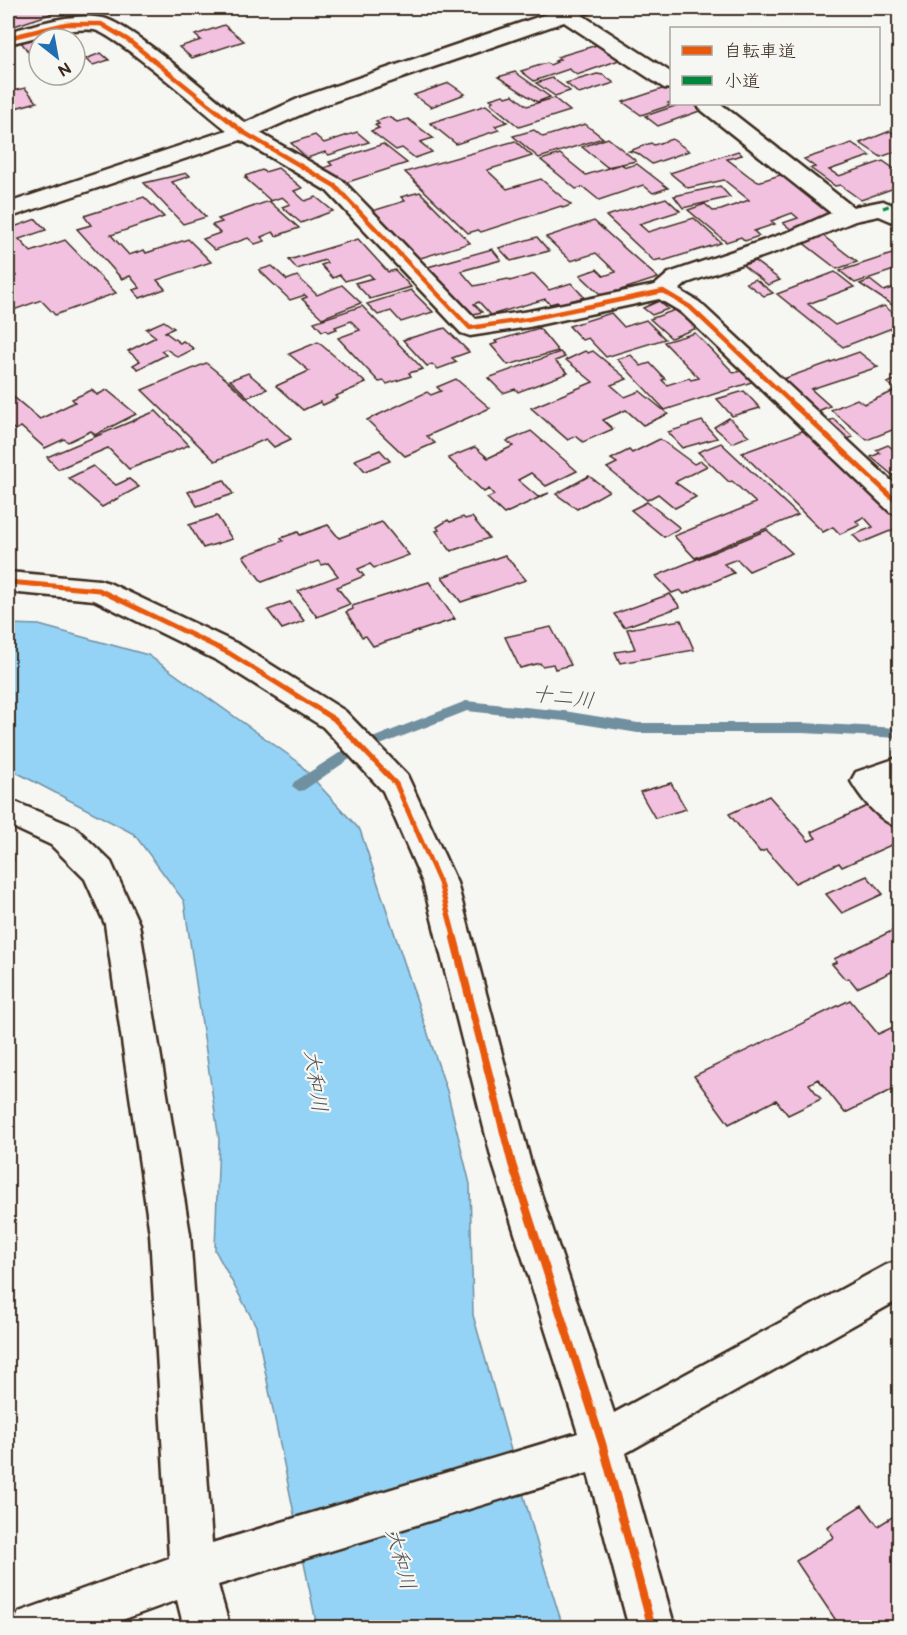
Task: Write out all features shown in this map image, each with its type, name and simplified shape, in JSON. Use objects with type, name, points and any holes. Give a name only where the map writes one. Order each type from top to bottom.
[{"type":"street","points":[[49,8],[66,24]]},
{"type":"street","points":[[8,211],[243,132],[310,102],[575,11],[670,82]]},
{"type":"street","points":[[8,38],[66,24],[101,24],[128,40],[243,132],[335,186],[470,328],[529,319],[663,291],[678,278],[799,236],[848,215],[883,207],[900,218]]},
{"type":"street","points":[[709,105],[848,215]]},
{"type":"street","points":[[663,291],[690,306],[900,505]]},
{"type":"street","points":[[8,582],[99,590],[229,653],[334,720],[396,784],[440,883],[512,1164],[592,1448],[652,1628]]},
{"type":"street","points":[[900,769],[867,781],[900,816]]},
{"type":"street","points":[[8,811],[63,836],[99,871],[122,924],[170,1234],[207,1568],[207,1628]]},
{"type":"street","points":[[35,1628],[207,1568],[592,1448],[900,1278]]},
{"type":"water","name":"大和川","points":[[8,624],[39,625],[148,655],[297,761],[360,830],[447,1091],[470,1184],[473,1315],[563,1627],[317,1627],[256,1326],[215,1250],[219,1140],[184,901],[134,834],[8,768]]},
{"type":"building","points":[[8,8],[44,8],[51,14],[8,28]]},
{"type":"building","points":[[224,25],[244,41],[192,58],[179,47],[201,40],[195,35]]},
{"type":"building","points":[[27,41],[27,50],[21,42]]},
{"type":"building","points":[[600,44],[622,59],[577,75],[569,69],[534,81],[521,71],[547,63],[550,65],[560,59],[557,57]]},
{"type":"building","points":[[101,53],[109,60],[93,65],[87,58]]},
{"type":"building","points":[[515,72],[550,97],[537,102],[498,77]]},
{"type":"building","points":[[597,74],[603,75],[614,83],[579,94],[566,83]]},
{"type":"building","points":[[552,78],[570,91],[555,96],[536,83]]},
{"type":"building","points":[[449,83],[465,94],[431,107],[414,95]]},
{"type":"building","points":[[25,88],[37,102],[8,110],[8,92]]},
{"type":"building","points":[[665,88],[670,91],[670,102],[668,103],[671,105],[641,115],[623,102]]},
{"type":"building","points":[[503,95],[506,97],[513,95],[527,106],[554,98],[570,111],[519,127],[490,103],[493,101],[490,99]]},
{"type":"building","points":[[486,105],[507,122],[495,126],[499,130],[456,144],[430,123]]},
{"type":"building","points":[[678,105],[699,105],[705,109],[658,126],[645,116]]},
{"type":"building","points":[[389,117],[397,122],[408,119],[433,138],[420,142],[432,152],[415,158],[402,148],[396,150],[371,131],[379,128],[375,125],[379,124],[376,121]]},
{"type":"building","points":[[585,124],[603,138],[539,158],[513,136],[534,130],[543,137]]},
{"type":"building","points":[[890,131],[900,138],[900,150],[881,157],[860,143]]},
{"type":"building","points":[[357,132],[369,142],[329,155],[325,152],[307,158],[291,143],[315,135],[324,143]]},
{"type":"building","points":[[608,138],[636,161],[607,167],[582,147]]},
{"type":"building","points":[[672,139],[689,151],[652,164],[637,153],[629,151],[651,143],[654,145]]},
{"type":"building","points":[[515,141],[532,156],[487,170],[507,189],[541,179],[571,205],[563,208],[561,206],[481,232],[478,230],[468,233],[405,172]]},
{"type":"building","points":[[852,143],[870,156],[829,170],[839,176],[883,161],[900,173],[900,186],[861,200],[840,185],[835,186],[810,168],[815,167],[804,159]]},
{"type":"building","points":[[383,144],[407,163],[342,184],[324,168],[332,165],[329,162]]},
{"type":"building","points":[[738,151],[742,155],[727,159],[758,182],[783,174],[836,215],[792,230],[783,223],[798,218],[792,213],[771,221],[775,224],[754,231],[759,236],[745,241],[741,237],[726,242],[688,210],[705,204],[713,211],[721,210],[749,200],[724,180],[688,188],[670,173]]},
{"type":"building","points":[[560,154],[586,175],[621,164],[626,167],[637,164],[668,188],[653,193],[643,185],[599,200],[583,187],[576,189],[541,160]]},
{"type":"building","points":[[278,168],[302,188],[294,191],[305,201],[316,197],[333,211],[301,223],[282,207],[290,204],[282,197],[271,201],[245,178],[247,178],[245,176],[262,170],[265,172]]},
{"type":"building","points":[[187,173],[190,176],[172,182],[206,217],[183,224],[144,183]]},
{"type":"building","points":[[720,186],[730,197],[683,208],[674,196]]},
{"type":"building","points":[[420,192],[470,243],[414,260],[369,212],[405,201],[401,197]]},
{"type":"building","points":[[144,197],[164,217],[111,235],[129,255],[144,250],[146,253],[188,239],[211,262],[157,280],[165,289],[140,298],[133,290],[140,288],[130,276],[122,279],[77,229],[91,225],[84,216]]},
{"type":"building","points":[[666,198],[680,211],[639,224],[648,232],[694,218],[721,243],[663,261],[661,259],[654,261],[606,216]]},
{"type":"building","points":[[269,201],[299,228],[276,236],[273,232],[261,237],[265,241],[255,244],[248,238],[215,250],[203,239],[220,233],[212,225],[222,222],[218,219]]},
{"type":"building","points":[[36,219],[46,230],[19,239],[31,252],[65,240],[116,293],[55,315],[41,300],[8,312],[8,279],[16,276],[8,266],[8,229]]},
{"type":"building","points":[[594,221],[658,278],[602,296],[580,275],[597,269],[604,276],[616,272],[596,253],[571,261],[546,237]]},
{"type":"building","points":[[822,235],[857,262],[837,269],[802,242]]},
{"type":"building","points":[[537,237],[549,251],[511,261],[499,248]]},
{"type":"building","points":[[358,239],[388,272],[395,270],[411,287],[370,299],[355,283],[373,278],[369,274],[345,281],[340,275],[333,278],[321,265],[327,263],[325,260],[297,269],[289,260]]},
{"type":"building","points":[[492,249],[501,260],[461,271],[474,286],[508,279],[510,281],[534,274],[549,290],[571,283],[584,297],[559,305],[557,302],[550,304],[545,299],[491,315],[479,302],[474,304],[482,312],[469,315],[428,267]]},
{"type":"building","points":[[895,253],[900,256],[900,268],[855,283],[840,271]]},
{"type":"building","points":[[752,259],[780,280],[768,285],[740,263]]},
{"type":"building","points":[[272,266],[287,280],[297,276],[317,295],[342,285],[361,303],[322,318],[302,299],[307,297],[305,295],[290,300],[259,270]]},
{"type":"building","points":[[835,272],[854,287],[808,304],[835,325],[884,306],[900,318],[900,325],[843,347],[777,294]]},
{"type":"building","points":[[755,279],[773,293],[764,296],[746,283]]},
{"type":"building","points":[[870,280],[884,291],[900,285],[900,310],[860,284]]},
{"type":"building","points":[[411,290],[433,312],[401,322],[391,311],[378,315],[367,304]]},
{"type":"building","points":[[659,301],[668,309],[652,315],[643,308]]},
{"type":"building","points":[[362,306],[423,369],[409,373],[411,376],[387,384],[384,381],[379,382],[338,338],[360,330],[351,321],[328,332],[322,331],[314,322]]},
{"type":"building","points":[[675,310],[697,328],[671,338],[650,319]]},
{"type":"building","points":[[611,313],[624,327],[646,320],[665,339],[606,357],[588,338],[582,340],[569,326]]},
{"type":"building","points":[[164,321],[174,328],[165,332],[180,343],[183,341],[194,349],[178,357],[166,349],[161,351],[166,355],[138,369],[133,365],[140,361],[128,351],[156,337],[146,329]]},
{"type":"building","points":[[445,328],[469,352],[452,358],[457,362],[438,369],[432,364],[427,366],[403,340]]},
{"type":"building","points":[[539,328],[558,351],[508,365],[491,345],[497,343],[495,341]]},
{"type":"building","points":[[695,333],[734,373],[743,370],[755,381],[665,410],[617,359],[631,355],[641,366],[650,363],[665,379],[662,380],[667,385],[689,378],[691,380],[699,378],[664,342]]},
{"type":"building","points":[[318,342],[366,383],[336,396],[338,398],[323,405],[320,402],[303,410],[276,386],[309,371],[289,354]]},
{"type":"building","points":[[585,351],[588,353],[593,351],[627,379],[611,385],[625,397],[640,391],[668,414],[643,425],[626,410],[603,420],[613,429],[583,442],[576,436],[568,440],[531,408],[593,382],[566,360]]},
{"type":"building","points":[[560,352],[565,357],[555,361],[568,373],[518,392],[515,389],[503,393],[488,378]]},
{"type":"building","points":[[859,352],[878,367],[811,389],[830,406],[818,411],[783,379]]},
{"type":"building","points":[[206,363],[291,439],[274,447],[266,439],[215,461],[142,390]]},
{"type":"building","points":[[248,373],[267,389],[248,397],[230,380]]},
{"type":"building","points":[[900,378],[900,427],[867,440],[831,410],[857,399],[864,404],[897,390],[887,383]]},
{"type":"building","points":[[456,379],[490,408],[427,436],[435,443],[405,456],[367,420],[427,392],[431,395],[441,391],[437,387]]},
{"type":"building","points":[[92,390],[97,395],[107,390],[136,414],[95,435],[91,431],[68,442],[64,439],[45,448],[21,427],[15,430],[8,424],[8,395],[10,394],[40,419],[75,402],[72,399]]},
{"type":"building","points":[[744,391],[760,408],[732,416],[717,399]]},
{"type":"building","points":[[156,411],[189,445],[129,469],[108,448],[58,469],[47,457]]},
{"type":"building","points":[[729,418],[749,436],[732,443],[714,427]]},
{"type":"building","points":[[834,419],[853,437],[845,440],[825,422]]},
{"type":"building","points":[[702,421],[717,438],[682,448],[668,432]]},
{"type":"building","points":[[805,430],[900,519],[900,527],[861,543],[853,535],[873,527],[864,517],[856,521],[860,525],[840,534],[833,527],[823,532],[742,453]]},
{"type":"building","points":[[531,431],[577,471],[546,486],[531,473],[518,480],[538,497],[549,493],[504,514],[487,498],[494,495],[489,489],[484,492],[448,458],[475,447],[488,458],[513,446],[507,441]]},
{"type":"building","points":[[660,439],[694,464],[701,461],[707,466],[675,482],[696,497],[675,508],[658,494],[647,500],[607,468],[617,463],[611,459],[629,450],[632,453]]},
{"type":"building","points":[[721,443],[798,515],[695,558],[674,536],[756,503],[732,481],[729,482],[698,452]]},
{"type":"building","points":[[888,445],[893,449],[900,446],[900,478],[897,479],[871,457],[880,453],[876,450]]},
{"type":"building","points":[[380,450],[390,461],[365,471],[355,460]]},
{"type":"building","points":[[93,466],[116,485],[129,479],[139,487],[102,507],[69,478]]},
{"type":"building","points":[[589,476],[609,491],[577,509],[556,494]]},
{"type":"building","points":[[224,480],[233,494],[197,506],[188,492]]},
{"type":"building","points":[[647,502],[680,528],[664,537],[631,510]]},
{"type":"building","points":[[217,516],[232,539],[203,548],[189,525]]},
{"type":"building","points":[[463,517],[465,519],[472,517],[489,538],[451,551],[436,531],[439,530],[437,527],[448,520],[450,522]]},
{"type":"building","points":[[382,522],[409,555],[374,568],[370,564],[358,569],[364,576],[337,587],[350,604],[317,617],[298,591],[338,576],[328,563],[322,565],[318,561],[262,582],[243,556],[283,541],[281,538],[298,532],[300,535],[328,525],[339,538]]},
{"type":"building","points":[[767,530],[792,553],[749,571],[737,559],[724,564],[734,573],[684,594],[680,590],[672,593],[656,576]]},
{"type":"building","points":[[505,555],[526,580],[461,602],[442,577]]},
{"type":"building","points":[[429,582],[455,619],[373,646],[366,636],[362,637],[346,612],[353,609],[352,606]]},
{"type":"building","points":[[670,594],[680,607],[624,627],[614,614]]},
{"type":"building","points":[[290,602],[304,621],[282,629],[268,610]]},
{"type":"building","points":[[681,620],[694,650],[620,663],[615,652],[635,649],[627,629]]},
{"type":"building","points":[[551,627],[571,665],[555,669],[553,664],[542,666],[540,663],[520,668],[505,637]]},
{"type":"building","points":[[671,783],[686,809],[655,818],[640,792]]},
{"type":"building","points":[[769,796],[809,841],[816,838],[811,832],[876,802],[900,827],[900,841],[842,867],[839,863],[795,883],[766,850],[760,852],[729,814]]},
{"type":"building","points":[[8,837],[14,860],[8,862]]},
{"type":"building","points":[[867,876],[883,894],[842,913],[826,894]]},
{"type":"building","points":[[900,927],[900,968],[857,988],[849,978],[845,979],[832,964],[837,962],[834,959]]},
{"type":"building","points":[[850,1000],[878,1034],[900,1024],[900,1086],[845,1113],[818,1079],[809,1084],[821,1099],[788,1115],[776,1100],[729,1124],[694,1076]]},
{"type":"building","points":[[862,1505],[878,1526],[900,1512],[900,1628],[841,1628],[796,1561],[834,1537],[827,1527]]},
{"type":"waterway","name":"十二川","points":[[299,786],[352,751],[466,706],[564,716],[638,728],[803,728],[900,733]]},
{"type":"marked path","points":[[883,208],[900,202]]},
{"type":"cycle path","points":[[8,38],[66,24],[101,24],[128,40],[243,132],[335,186],[470,328],[529,319],[663,291],[690,307],[900,505]]},
{"type":"cycle path","points":[[8,582],[99,590],[229,653],[334,719],[396,784],[440,883],[512,1164],[602,1443],[652,1628]]}]
